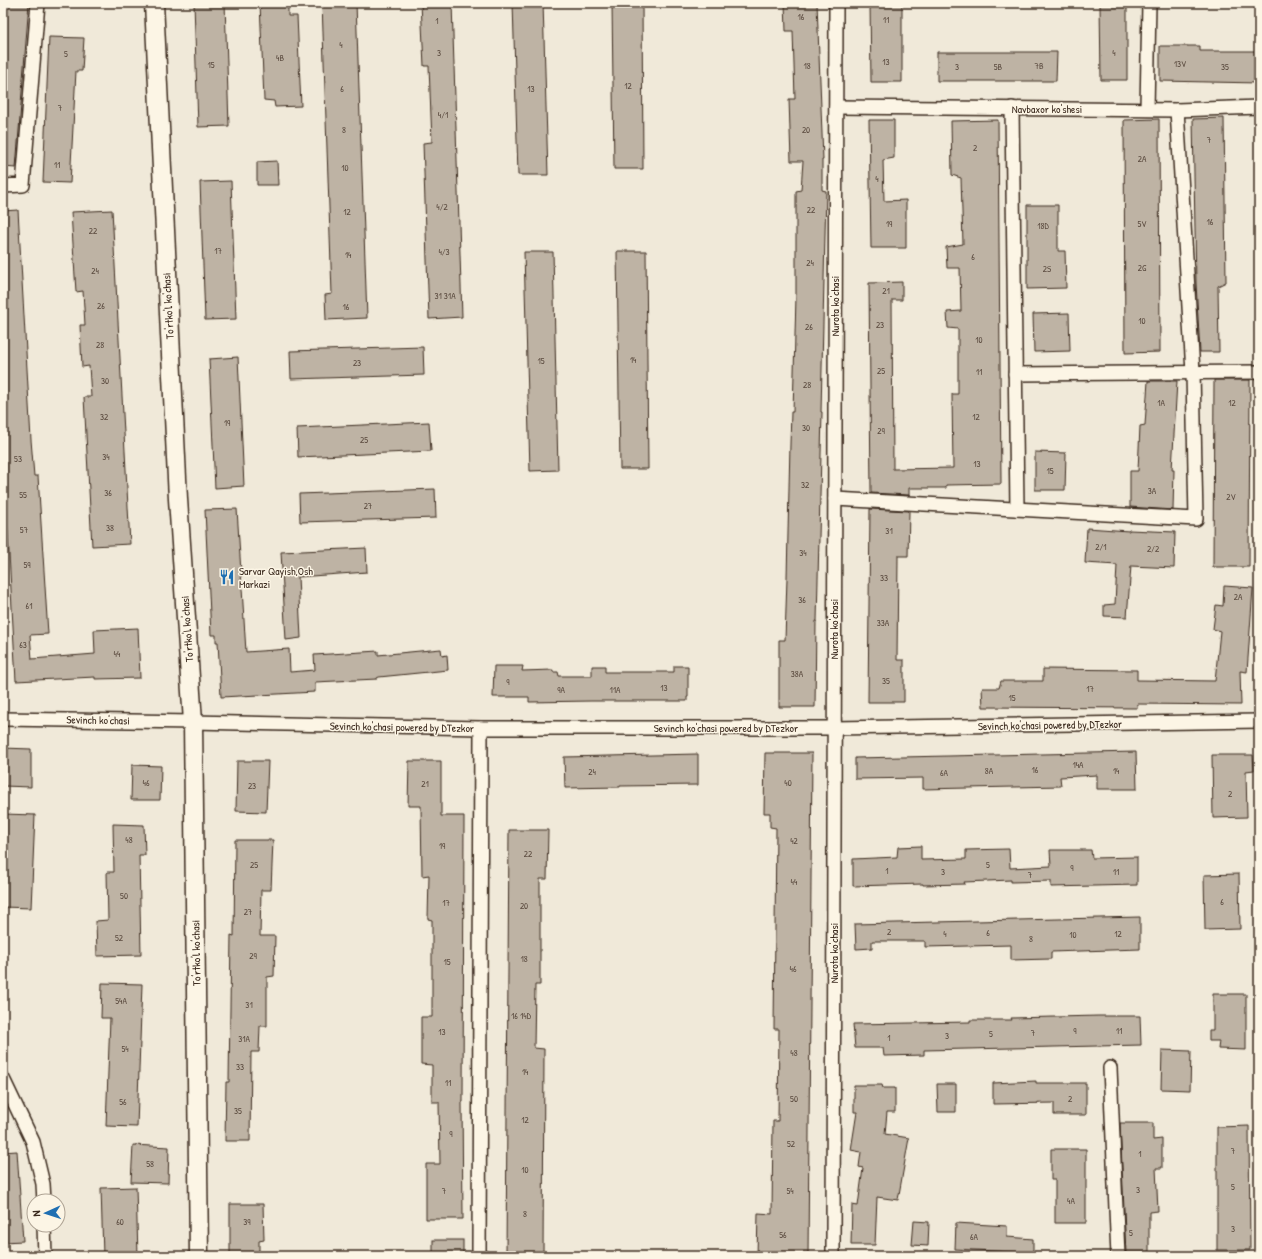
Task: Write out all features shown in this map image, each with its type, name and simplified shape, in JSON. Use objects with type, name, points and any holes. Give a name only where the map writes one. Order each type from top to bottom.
[{"type":"street","points":[[3,186],[23,185],[38,3]]},
{"type":"street","name":"To'rtko'l ko'chasi","points":[[154,3],[178,498],[193,722],[199,1256]]},
{"type":"street","name":"Nurota ko'chasi","points":[[833,1256],[836,3]]},
{"type":"street","points":[[1147,110],[1149,3]]},
{"type":"street","name":"Navbaxor ko'shesi","points":[[836,107],[1147,110],[1259,107]]},
{"type":"street","points":[[1012,108],[1017,509]]},
{"type":"street","points":[[835,499],[1196,519],[1193,372],[1177,110]]},
{"type":"street","points":[[1015,374],[1259,372]]},
{"type":"street","name":"Sevinch ko'chasi","points":[[3,719],[193,722]]},
{"type":"street","name":"Sevinch ko'chasi powered by DTezkor","points":[[193,722],[481,728],[834,728],[1259,721]]},
{"type":"street","points":[[479,1256],[481,728]]},
{"type":"street","points":[[1110,1068],[1118,1256]]},
{"type":"street","points":[[3,1079],[33,1142],[43,1184],[44,1193]]},
{"type":"street","points":[[44,1233],[45,1256]]},
{"type":"building","points":[[3,3],[29,3],[16,168],[3,167]]},
{"type":"building","points":[[194,3],[225,3],[229,126],[198,127]]},
{"type":"building","points":[[260,3],[288,3],[288,16],[297,16],[301,106],[275,107],[274,101],[264,100]]},
{"type":"building","points":[[322,3],[356,3],[367,318],[326,320],[325,295],[332,294]]},
{"type":"building","points":[[421,3],[452,3],[462,317],[429,319],[423,143],[432,142],[429,66],[424,66]]},
{"type":"building","points":[[513,3],[543,3],[548,175],[518,175]]},
{"type":"building","points":[[612,3],[642,3],[643,169],[614,169]]},
{"type":"building","points":[[785,3],[817,3],[823,160],[822,190],[826,191],[815,707],[779,707],[779,640],[785,640],[791,412],[793,412],[796,296],[796,191],[801,190],[803,161],[791,161],[789,99],[795,99],[793,31],[786,31]]},
{"type":"building","points":[[870,3],[902,3],[902,82],[871,82]]},
{"type":"building","points":[[1100,3],[1127,3],[1127,80],[1101,80]]},
{"type":"building","points":[[49,37],[84,38],[82,71],[76,71],[70,183],[43,182]]},
{"type":"building","points":[[1160,46],[1200,46],[1200,51],[1259,51],[1259,83],[1160,81]]},
{"type":"building","points":[[937,52],[1057,52],[1056,81],[937,81]]},
{"type":"building","points":[[1224,118],[1226,282],[1218,286],[1219,352],[1200,352],[1196,283],[1193,119]]},
{"type":"building","points":[[1159,119],[1160,352],[1125,353],[1124,120]]},
{"type":"building","points":[[869,120],[894,120],[894,158],[883,160],[884,201],[906,200],[906,248],[871,248]]},
{"type":"building","points":[[998,120],[1001,484],[946,485],[946,488],[909,488],[909,495],[871,493],[869,283],[902,282],[902,300],[892,300],[893,469],[953,468],[952,394],[958,394],[958,329],[948,328],[947,312],[961,311],[960,268],[947,268],[946,247],[963,244],[961,178],[952,175],[951,121]]},
{"type":"building","points":[[277,161],[278,185],[257,185],[257,162]]},
{"type":"building","points":[[231,181],[236,319],[205,320],[200,182]]},
{"type":"building","points":[[1027,205],[1058,205],[1058,251],[1065,251],[1066,288],[1027,289]]},
{"type":"building","points":[[18,210],[31,440],[34,476],[38,476],[48,634],[30,635],[32,659],[95,654],[94,630],[138,628],[140,678],[95,679],[95,677],[16,681],[3,444],[3,211]]},
{"type":"building","points":[[112,210],[130,544],[92,546],[84,397],[91,397],[89,366],[82,367],[80,325],[85,325],[83,291],[76,292],[71,212]]},
{"type":"building","points":[[617,251],[646,251],[648,469],[620,469]]},
{"type":"building","points":[[524,252],[553,252],[558,470],[530,471]]},
{"type":"building","points":[[1069,313],[1070,351],[1034,352],[1033,314]]},
{"type":"building","points":[[423,347],[424,375],[291,379],[290,351]]},
{"type":"building","points":[[238,357],[244,486],[215,488],[209,359]]},
{"type":"building","points":[[1214,380],[1250,380],[1249,567],[1213,567]]},
{"type":"building","points":[[1148,381],[1177,381],[1172,470],[1174,470],[1173,510],[1130,507],[1130,471],[1138,471],[1140,426],[1145,425]]},
{"type":"building","points":[[429,422],[431,451],[298,457],[297,428]]},
{"type":"building","points":[[1035,452],[1066,453],[1065,490],[1035,490]]},
{"type":"building","points":[[435,489],[436,518],[300,522],[299,494]]},
{"type":"building","points":[[237,509],[246,652],[289,649],[290,672],[315,670],[314,655],[378,651],[378,655],[441,649],[442,656],[447,655],[448,670],[379,677],[377,679],[315,682],[315,692],[221,697],[218,642],[216,642],[216,635],[211,635],[205,510]]},
{"type":"building","points":[[870,509],[909,511],[908,556],[898,556],[897,660],[904,660],[904,702],[868,702]]},
{"type":"building","points":[[1087,528],[1175,532],[1174,568],[1131,566],[1127,617],[1104,616],[1104,605],[1115,604],[1117,565],[1085,563]]},
{"type":"building","points":[[366,548],[367,572],[298,577],[301,638],[286,640],[281,552]]},
{"type":"building","points":[[1224,586],[1253,588],[1247,672],[1240,671],[1241,705],[1137,704],[1137,708],[983,707],[982,688],[999,688],[1001,681],[1043,681],[1043,669],[1137,670],[1137,680],[1215,681],[1220,631],[1213,629],[1216,605],[1223,606]]},
{"type":"building","points":[[494,666],[523,666],[522,671],[553,670],[553,672],[558,672],[559,676],[592,676],[592,666],[605,666],[605,672],[674,672],[674,666],[688,666],[688,697],[687,701],[529,702],[529,697],[493,697]]},
{"type":"building","points":[[3,748],[31,749],[31,787],[3,786]]},
{"type":"building","points":[[1136,752],[1137,789],[1097,789],[1097,775],[1060,777],[1061,786],[923,789],[923,778],[855,779],[855,758]]},
{"type":"building","points":[[765,753],[812,753],[808,1256],[757,1256],[758,1213],[772,1214],[773,1121],[778,1121],[779,1029],[774,1029],[776,828],[770,827],[770,813],[764,813]]},
{"type":"building","points":[[698,754],[698,785],[565,788],[564,757]]},
{"type":"building","points":[[1212,755],[1253,755],[1254,770],[1246,771],[1247,817],[1213,818]]},
{"type":"building","points":[[237,761],[268,761],[266,812],[236,811]]},
{"type":"building","points":[[409,761],[441,761],[441,816],[464,816],[462,1102],[463,1219],[426,1219],[426,1164],[440,1164],[439,1102],[432,1102],[432,1065],[421,1064],[421,1017],[432,1017],[432,920],[428,919],[429,875],[422,876],[421,806],[408,806]]},
{"type":"building","points":[[132,765],[161,766],[160,800],[131,800]]},
{"type":"building","points":[[3,814],[35,815],[31,908],[3,907]]},
{"type":"building","points":[[113,824],[144,825],[145,855],[139,855],[141,955],[97,956],[96,921],[108,920],[107,872],[114,872]]},
{"type":"building","points":[[509,830],[548,830],[547,879],[540,879],[540,985],[535,985],[534,1048],[544,1049],[543,1256],[506,1256]]},
{"type":"building","points":[[235,840],[273,840],[271,890],[261,890],[260,936],[275,936],[274,976],[267,977],[267,1026],[260,1026],[259,1052],[251,1052],[250,1141],[225,1141],[226,1082],[229,1082],[231,935],[234,936]]},
{"type":"building","points":[[921,846],[921,860],[966,859],[966,850],[1009,849],[1010,868],[1051,866],[1050,850],[1091,850],[1092,858],[1137,857],[1137,885],[1051,887],[1051,881],[1011,882],[1011,880],[964,882],[965,884],[853,886],[853,859],[897,857],[898,847]]},
{"type":"building","points":[[1239,874],[1240,929],[1205,930],[1204,875]]},
{"type":"building","points":[[1140,917],[1140,949],[1051,952],[1051,959],[1011,960],[1011,945],[925,947],[925,941],[872,941],[872,948],[856,949],[855,924]]},
{"type":"building","points":[[102,983],[142,984],[137,1127],[106,1126],[110,1018],[101,1018]]},
{"type":"building","points":[[1213,994],[1246,994],[1246,1050],[1218,1049],[1219,1041],[1209,1041],[1209,1030],[1213,1030]]},
{"type":"building","points":[[1140,1016],[1141,1045],[924,1050],[924,1055],[884,1056],[883,1048],[855,1048],[853,1024],[970,1022],[970,1020],[1012,1020],[1011,1018]]},
{"type":"building","points":[[1162,1050],[1191,1051],[1190,1090],[1161,1089]]},
{"type":"building","points":[[1036,1081],[1036,1083],[1086,1083],[1086,1115],[1054,1115],[1054,1103],[993,1104],[993,1083]]},
{"type":"building","points":[[937,1084],[956,1084],[956,1112],[938,1112]]},
{"type":"building","points":[[854,1085],[882,1085],[883,1088],[895,1088],[895,1112],[887,1112],[885,1134],[909,1138],[898,1200],[877,1197],[875,1245],[851,1245],[852,1205],[858,1206],[863,1168],[859,1167],[861,1152],[851,1150],[857,1112],[854,1112]]},
{"type":"building","points":[[1120,1123],[1153,1123],[1153,1140],[1162,1139],[1162,1168],[1156,1168],[1158,1211],[1149,1212],[1149,1253],[1126,1253]]},
{"type":"building","points":[[1249,1126],[1250,1250],[1217,1250],[1217,1127]]},
{"type":"building","points":[[133,1145],[169,1147],[168,1183],[131,1182]]},
{"type":"building","points":[[1051,1149],[1086,1149],[1086,1223],[1055,1223],[1055,1180],[1051,1180]]},
{"type":"building","points":[[17,1151],[23,1241],[3,1242],[3,1152]]},
{"type":"building","points":[[136,1187],[138,1256],[103,1256],[101,1188]]},
{"type":"building","points":[[230,1204],[263,1204],[264,1240],[259,1241],[259,1256],[230,1256]]},
{"type":"building","points":[[914,1221],[929,1222],[928,1246],[912,1245]]},
{"type":"building","points":[[956,1223],[1007,1226],[1007,1237],[1033,1239],[1033,1253],[955,1249]]},
{"type":"building","points":[[433,1240],[463,1240],[463,1256],[433,1256]]},
{"type":"place","name":"Sarvar Qayish,Osh Markazi","points":[[227,577]]}]
